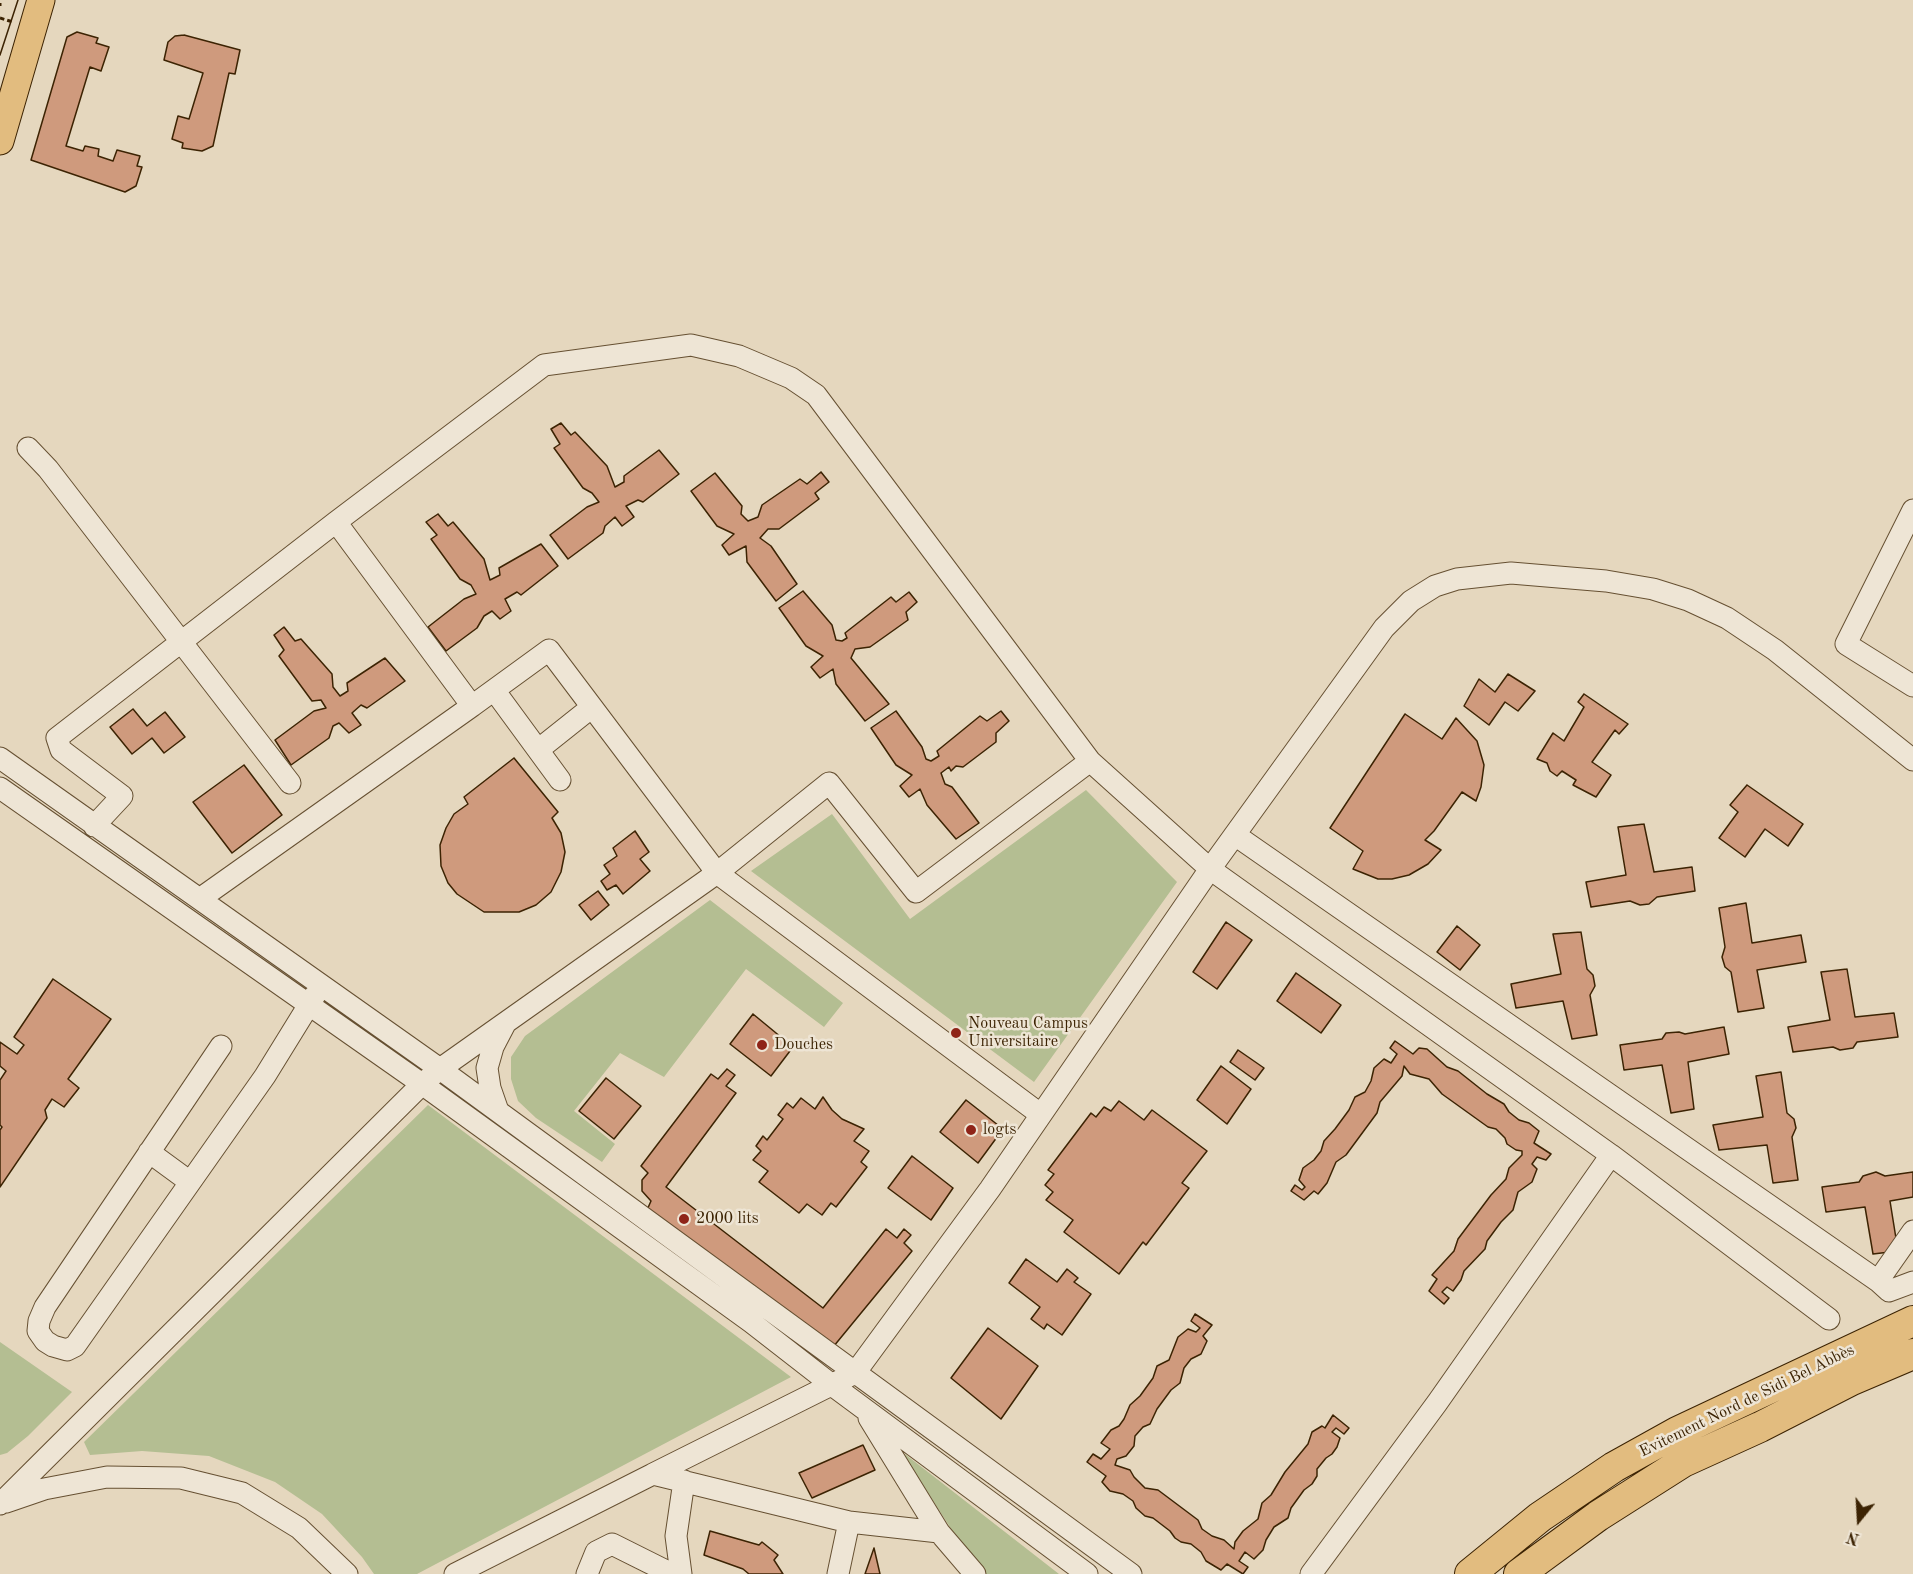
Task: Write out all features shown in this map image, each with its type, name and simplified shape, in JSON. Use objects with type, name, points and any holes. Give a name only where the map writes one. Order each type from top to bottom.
[{"type":"highway","name":"Evitement Nord de Sidi Bel Abbès","points":[[1470,1574],[1540,1517],[1614,1467],[1677,1431],[1913,1321]]},
{"type":"highway","name":"Evitement Nord de Sidi Bel Abbès","points":[[1519,1574],[1598,1515],[1683,1462],[1760,1427],[1852,1380],[1913,1354]]},
{"type":"main road","points":[[0,141],[41,0]]},
{"type":"lane","points":[[94,826],[122,796],[61,750],[57,738],[336,522],[544,365],[691,345],[739,356],[791,378],[816,395],[1090,761],[1210,869],[1611,1155],[1830,1319]]},
{"type":"lane","points":[[28,448],[48,469],[290,783]]},
{"type":"lane","points":[[1913,510],[1846,644],[1913,686]]},
{"type":"lane","points":[[336,522],[472,706]]},
{"type":"lane","points":[[455,1574],[855,1373],[990,1189],[1210,869],[1384,628],[1411,601],[1435,586],[1457,579],[1511,573],[1563,576],[1653,589],[1688,600],[1727,618],[1775,650],[1913,760]]},
{"type":"lane","points":[[201,898],[549,650],[717,873],[1040,1114]]},
{"type":"lane","points":[[494,690],[560,780]]},
{"type":"lane","points":[[538,750],[592,707]]},
{"type":"lane","points":[[0,758],[440,1069],[1131,1574]]},
{"type":"lane","points":[[0,1504],[422,1084],[717,873],[829,783],[915,892],[1090,761]]},
{"type":"lane","points":[[0,788],[422,1084],[751,1322],[832,1385],[1087,1574]]},
{"type":"lane","points":[[1235,835],[1878,1281],[1889,1291],[1913,1282]]},
{"type":"lane","points":[[221,1046],[45,1307],[39,1320],[38,1331],[45,1341],[67,1350],[75,1346],[265,1076],[322,985]]},
{"type":"lane","points":[[498,1111],[490,1088],[488,1068],[493,1047],[506,1022]]},
{"type":"lane","points":[[149,1152],[190,1182]]},
{"type":"lane","points":[[1311,1574],[1437,1403],[1611,1155]]},
{"type":"lane","points":[[1878,1281],[1913,1230]]},
{"type":"lane","points":[[863,1407],[939,1532],[975,1574]]},
{"type":"lane","points":[[653,1474],[849,1522],[939,1532]]},
{"type":"lane","points":[[0,1504],[44,1489],[107,1477],[181,1478],[242,1493],[299,1528],[347,1574]]},
{"type":"lane","points":[[681,1574],[676,1536],[684,1482]]},
{"type":"lane","points":[[838,1574],[849,1522]]},
{"type":"lane","points":[[587,1574],[596,1552],[612,1544],[672,1574]]},
{"type":"green space","points":[[1086,790],[1177,882],[1034,1082],[751,871],[832,814],[910,919]]},
{"type":"green space","points":[[710,900],[843,1003],[824,1027],[746,969],[664,1077],[620,1053],[574,1111],[615,1144],[602,1162],[536,1118],[518,1101],[511,1079],[511,1057],[525,1036]]},
{"type":"green space","points":[[428,1105],[791,1377],[417,1574],[374,1574],[362,1557],[322,1514],[275,1482],[209,1456],[142,1451],[90,1455],[84,1442]]},
{"type":"green space","points":[[0,1342],[72,1392],[28,1436],[7,1453],[0,1455]]},
{"type":"green space","points":[[901,1451],[1059,1574],[985,1574],[955,1535]]},
{"type":"building","points":[[77,32],[98,38],[96,43],[109,47],[101,71],[90,67],[66,146],[83,151],[85,146],[99,149],[98,156],[113,161],[117,150],[140,156],[137,166],[142,167],[136,186],[125,192],[31,160],[67,37]]},
{"type":"building","points":[[184,35],[240,50],[235,74],[229,73],[213,146],[202,151],[182,148],[183,143],[172,139],[178,116],[189,119],[203,73],[164,60],[168,42],[175,36]]},
{"type":"building","points":[[561,423],[571,435],[575,432],[607,466],[615,487],[624,482],[624,476],[659,450],[679,474],[643,502],[638,500],[626,506],[634,517],[622,526],[615,517],[605,526],[603,533],[568,559],[550,535],[587,507],[599,502],[592,493],[583,488],[554,448],[560,444],[551,429]]},
{"type":"building","points":[[821,472],[829,482],[815,493],[819,499],[779,529],[768,529],[760,538],[771,546],[797,584],[776,601],[747,562],[746,546],[729,555],[722,545],[734,534],[717,526],[691,491],[715,473],[742,506],[741,514],[748,521],[758,517],[762,505],[800,479],[807,484]]},
{"type":"building","points":[[438,514],[448,526],[453,522],[484,559],[490,580],[500,575],[499,568],[541,544],[558,566],[521,595],[517,592],[505,599],[511,611],[500,619],[492,611],[484,616],[477,628],[446,651],[428,627],[464,599],[476,594],[471,585],[460,579],[431,539],[437,535],[426,522]]},
{"type":"building","points":[[803,591],[832,625],[836,640],[842,641],[847,638],[845,633],[891,597],[896,602],[909,592],[917,602],[906,612],[908,620],[870,647],[855,649],[851,658],[889,704],[865,721],[836,684],[833,669],[820,678],[811,667],[823,656],[806,646],[779,608]]},
{"type":"building","points":[[284,627],[295,641],[301,639],[332,674],[333,687],[340,696],[348,691],[347,683],[385,658],[405,681],[367,708],[361,705],[352,713],[361,725],[349,733],[339,723],[333,726],[329,738],[291,765],[275,740],[314,711],[326,708],[321,700],[312,701],[279,656],[284,650],[274,635]]},
{"type":"building","points":[[1508,674],[1535,691],[1518,711],[1505,702],[1489,725],[1464,706],[1479,679],[1495,692]]},
{"type":"building","points":[[1584,694],[1628,724],[1619,734],[1615,730],[1592,762],[1611,775],[1596,797],[1573,785],[1576,780],[1562,771],[1557,776],[1550,771],[1547,763],[1537,759],[1553,733],[1564,741],[1584,707],[1578,702]]},
{"type":"building","points":[[133,709],[147,726],[165,712],[185,737],[164,753],[152,738],[132,754],[110,727]]},
{"type":"building","points":[[896,711],[922,747],[926,759],[931,761],[939,756],[937,751],[980,716],[987,721],[1001,711],[1009,721],[996,733],[996,742],[963,767],[956,766],[951,771],[949,767],[941,773],[945,784],[952,787],[979,823],[956,839],[927,805],[920,789],[909,797],[900,786],[912,775],[896,765],[871,728]]},
{"type":"building","points":[[1405,714],[1442,739],[1456,718],[1477,741],[1484,765],[1481,787],[1476,801],[1462,792],[1425,840],[1441,850],[1428,864],[1409,875],[1378,879],[1353,869],[1363,851],[1330,828]]},
{"type":"building","points":[[514,758],[558,812],[552,818],[561,833],[565,852],[561,872],[551,892],[536,905],[519,912],[484,912],[457,894],[448,883],[441,866],[440,845],[454,814],[468,804],[464,797]]},
{"type":"building","points":[[244,765],[282,815],[232,853],[193,802]]},
{"type":"building","points":[[1747,785],[1803,824],[1788,846],[1765,829],[1745,857],[1719,838],[1738,812],[1730,805]]},
{"type":"building","points":[[1644,824],[1654,872],[1692,867],[1695,891],[1657,897],[1649,904],[1640,905],[1630,901],[1591,907],[1586,882],[1626,875],[1618,827]]},
{"type":"building","points":[[635,831],[649,852],[640,859],[650,871],[623,894],[616,885],[607,890],[601,881],[610,874],[604,865],[617,856],[613,848]]},
{"type":"building","points":[[598,891],[609,905],[591,920],[579,905]]},
{"type":"building","points":[[1746,903],[1752,943],[1801,935],[1806,962],[1757,970],[1764,1008],[1738,1012],[1731,972],[1725,967],[1722,957],[1725,947],[1719,908]]},
{"type":"building","points":[[1226,922],[1252,940],[1217,989],[1193,972]]},
{"type":"building","points":[[1457,926],[1480,945],[1460,970],[1437,952]]},
{"type":"building","points":[[1581,932],[1587,969],[1593,975],[1595,986],[1590,995],[1597,1035],[1572,1039],[1563,1001],[1516,1008],[1511,984],[1561,974],[1553,934]]},
{"type":"building","points":[[1847,969],[1855,1017],[1894,1013],[1898,1037],[1857,1042],[1853,1048],[1840,1050],[1833,1047],[1793,1052],[1788,1027],[1830,1020],[1821,972]]},
{"type":"building","points":[[1296,973],[1341,1005],[1321,1033],[1277,1001]]},
{"type":"building","points":[[53,979],[111,1019],[68,1079],[79,1088],[64,1107],[52,1099],[45,1110],[47,1118],[0,1187],[0,1130],[2,1127],[0,1125],[0,1080],[6,1071],[0,1066],[0,1042],[17,1054],[24,1045],[14,1037]]},
{"type":"building","name":"Douches","points":[[753,1014],[793,1047],[771,1076],[730,1044]]},
{"type":"building","points":[[1724,1027],[1729,1054],[1688,1062],[1694,1109],[1671,1113],[1662,1065],[1624,1070],[1620,1045],[1662,1039],[1666,1033],[1685,1034]]},
{"type":"building","points":[[1395,1041],[1413,1054],[1419,1048],[1427,1049],[1447,1067],[1458,1071],[1504,1104],[1509,1112],[1519,1120],[1529,1123],[1539,1131],[1534,1143],[1551,1154],[1546,1160],[1537,1157],[1532,1164],[1537,1169],[1532,1182],[1518,1192],[1513,1210],[1487,1241],[1485,1249],[1464,1271],[1453,1291],[1447,1287],[1442,1292],[1449,1298],[1444,1304],[1429,1291],[1437,1279],[1432,1275],[1454,1251],[1458,1239],[1506,1179],[1509,1168],[1522,1155],[1522,1151],[1507,1144],[1505,1138],[1496,1129],[1488,1127],[1442,1094],[1429,1079],[1410,1074],[1404,1066],[1402,1076],[1380,1102],[1377,1113],[1346,1155],[1336,1162],[1327,1183],[1318,1194],[1314,1191],[1304,1200],[1291,1191],[1295,1185],[1302,1190],[1305,1187],[1299,1180],[1303,1168],[1321,1151],[1324,1141],[1349,1110],[1355,1097],[1365,1092],[1374,1068],[1384,1059],[1391,1063],[1397,1054],[1390,1048]]},
{"type":"building","points":[[1238,1050],[1264,1068],[1255,1080],[1230,1062]]},
{"type":"building","points":[[1221,1066],[1251,1089],[1227,1124],[1197,1100]]},
{"type":"building","name":"2000 lits","points":[[727,1069],[735,1075],[726,1086],[736,1093],[666,1187],[823,1308],[886,1229],[897,1238],[904,1229],[911,1235],[904,1243],[912,1251],[829,1352],[647,1210],[651,1201],[642,1191],[642,1180],[648,1173],[641,1166],[711,1074],[718,1079]]},
{"type":"building","points":[[1781,1072],[1787,1113],[1794,1119],[1796,1128],[1792,1137],[1798,1180],[1773,1183],[1767,1145],[1719,1150],[1713,1125],[1763,1117],[1756,1076]]},
{"type":"building","points":[[606,1078],[641,1106],[614,1139],[579,1111]]},
{"type":"building","points":[[823,1097],[842,1119],[864,1129],[854,1141],[869,1151],[861,1162],[867,1167],[836,1207],[831,1203],[822,1215],[807,1204],[799,1213],[759,1182],[768,1171],[753,1160],[761,1151],[756,1146],[763,1136],[767,1140],[783,1119],[778,1115],[787,1103],[793,1108],[801,1098],[815,1109]]},
{"type":"building","name":"logts","points":[[966,1100],[1003,1129],[978,1163],[940,1132]]},
{"type":"building","points":[[1119,1101],[1144,1120],[1152,1110],[1207,1151],[1182,1183],[1189,1188],[1146,1245],[1143,1242],[1119,1274],[1064,1232],[1073,1220],[1046,1200],[1053,1192],[1045,1185],[1054,1174],[1048,1170],[1091,1113],[1096,1117],[1104,1107],[1111,1111]]},
{"type":"building","points":[[912,1156],[953,1188],[931,1220],[888,1188]]},
{"type":"building","points":[[1876,1172],[1885,1176],[1913,1172],[1913,1197],[1890,1201],[1898,1251],[1873,1254],[1865,1207],[1826,1212],[1822,1187],[1859,1182],[1863,1176]]},
{"type":"building","points":[[1026,1259],[1057,1282],[1067,1269],[1078,1278],[1074,1282],[1091,1294],[1062,1335],[1047,1324],[1044,1329],[1031,1319],[1040,1307],[1009,1283]]},
{"type":"building","points":[[1195,1314],[1212,1325],[1203,1336],[1207,1341],[1201,1354],[1191,1359],[1184,1368],[1180,1383],[1171,1390],[1157,1409],[1150,1424],[1143,1427],[1135,1436],[1134,1446],[1126,1456],[1117,1459],[1115,1465],[1130,1470],[1145,1488],[1158,1490],[1198,1520],[1202,1529],[1224,1540],[1234,1549],[1235,1542],[1243,1531],[1258,1519],[1262,1503],[1271,1495],[1285,1472],[1308,1444],[1312,1432],[1322,1426],[1325,1428],[1333,1415],[1349,1428],[1344,1434],[1336,1428],[1332,1432],[1340,1438],[1337,1447],[1317,1469],[1317,1476],[1291,1508],[1288,1518],[1274,1527],[1263,1550],[1254,1559],[1245,1552],[1239,1561],[1248,1567],[1243,1574],[1227,1564],[1221,1570],[1206,1561],[1201,1552],[1191,1544],[1181,1542],[1153,1518],[1145,1516],[1136,1508],[1133,1501],[1123,1494],[1110,1491],[1102,1482],[1106,1476],[1087,1462],[1093,1454],[1101,1459],[1110,1449],[1101,1443],[1111,1430],[1119,1426],[1130,1405],[1153,1378],[1157,1366],[1169,1360],[1178,1337],[1188,1329],[1196,1332],[1200,1328],[1191,1321]]},
{"type":"building","points":[[988,1328],[1038,1366],[1001,1419],[951,1378]]},
{"type":"building","points":[[863,1445],[875,1470],[812,1498],[799,1473]]},
{"type":"building","points":[[710,1531],[759,1545],[762,1542],[778,1555],[774,1560],[783,1574],[749,1574],[743,1569],[704,1555]]},
{"type":"building","points":[[874,1548],[880,1574],[865,1574]]},
{"type":"tram line","points":[[0,55],[18,0]]},
{"type":"place","name":"Nouveau Campus Universitaire","points":[[956,1033]]},
{"type":"place","name":"Douches","points":[[762,1045]]},
{"type":"place","name":"logts","points":[[971,1130]]},
{"type":"place","name":"2000 lits","points":[[684,1219]]}]
